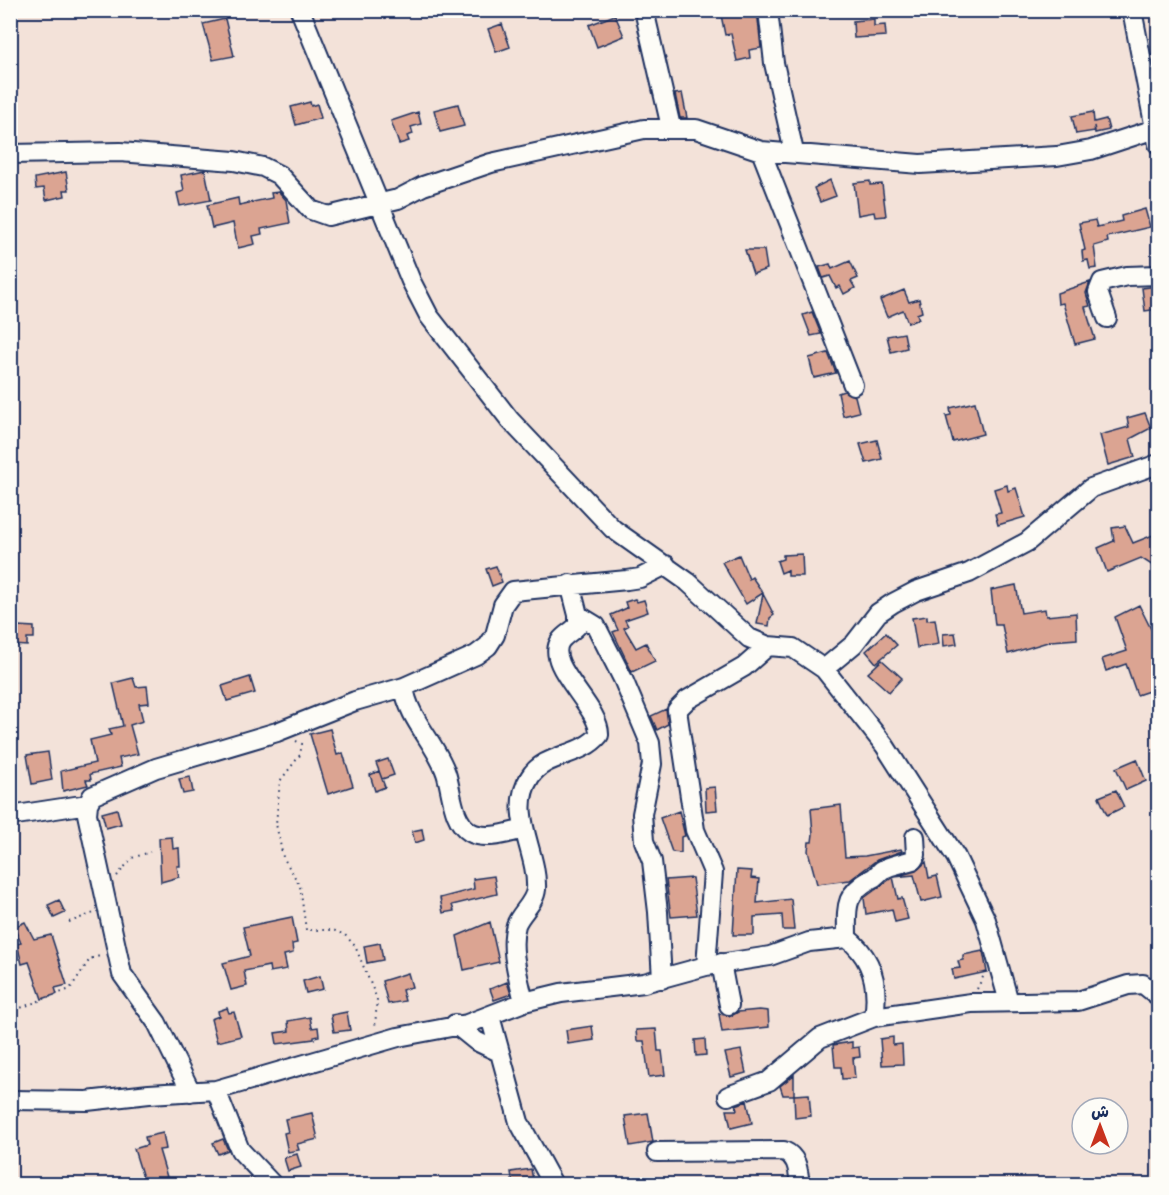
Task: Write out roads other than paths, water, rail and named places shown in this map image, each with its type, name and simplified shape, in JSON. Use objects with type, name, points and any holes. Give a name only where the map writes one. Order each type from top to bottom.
[{"type":"street","points":[[300,10],[411,281],[429,316],[496,404],[613,529],[666,565],[749,638],[768,646],[793,648],[824,669],[885,746],[956,857],[982,909],[999,961],[1009,1002]]},
{"type":"street","points":[[644,10],[671,127]]},
{"type":"street","points":[[768,10],[774,63],[794,152]]},
{"type":"street","points":[[10,154],[120,152],[234,161],[263,167],[279,175],[311,210],[328,216],[398,199],[423,186],[491,163],[634,131],[671,127],[696,129],[761,151],[920,164],[1014,160],[1091,150],[1158,133],[1132,10]]},
{"type":"street","points":[[761,151],[853,385]]},
{"type":"street","points":[[1107,318],[1098,292],[1101,282],[1127,276],[1158,275]]},
{"type":"street","points":[[824,669],[854,644],[878,613],[893,603],[916,591],[969,573],[1027,542],[1091,488],[1158,464]]},
{"type":"street","points":[[191,1092],[157,1023],[122,974],[89,826],[88,804],[92,796],[156,768],[277,732],[355,701],[404,687],[476,655],[488,646],[495,635],[502,605],[513,591],[640,578],[666,565]]},
{"type":"street","points":[[524,1002],[518,976],[514,939],[516,926],[536,890],[534,869],[524,829],[521,805],[523,791],[530,776],[543,764],[591,744],[598,735],[596,715],[564,671],[558,658],[560,641],[578,624],[570,584]]},
{"type":"street","points":[[578,615],[597,626],[623,679],[650,743],[652,764],[642,814],[644,841],[652,861],[662,979]]},
{"type":"street","points":[[729,1005],[713,964],[713,872],[695,830],[677,710],[687,700],[744,667],[768,646]]},
{"type":"street","points":[[404,687],[410,709],[445,771],[461,825],[471,833],[482,835],[498,835],[524,829]]},
{"type":"street","points":[[10,816],[88,804]]},
{"type":"street","points":[[847,938],[847,914],[851,894],[857,886],[874,878],[884,869],[914,861],[915,837]]},
{"type":"street","points":[[10,1100],[87,1101],[216,1090],[373,1045],[455,1024],[466,1024],[524,1002],[577,990],[662,979],[713,964],[750,961],[808,942],[847,938],[861,948],[869,963],[878,995],[874,1017]]},
{"type":"street","points":[[728,1096],[769,1081],[820,1038],[874,1017],[971,1003],[1078,1001],[1143,984],[1158,996]]},
{"type":"street","points":[[490,1016],[519,1122],[553,1185]]},
{"type":"street","points":[[455,1024],[476,1041],[500,1052]]},
{"type":"street","points":[[216,1090],[240,1150],[272,1185]]},
{"type":"street","points":[[657,1152],[784,1151],[792,1155],[796,1163],[800,1185]]}]
